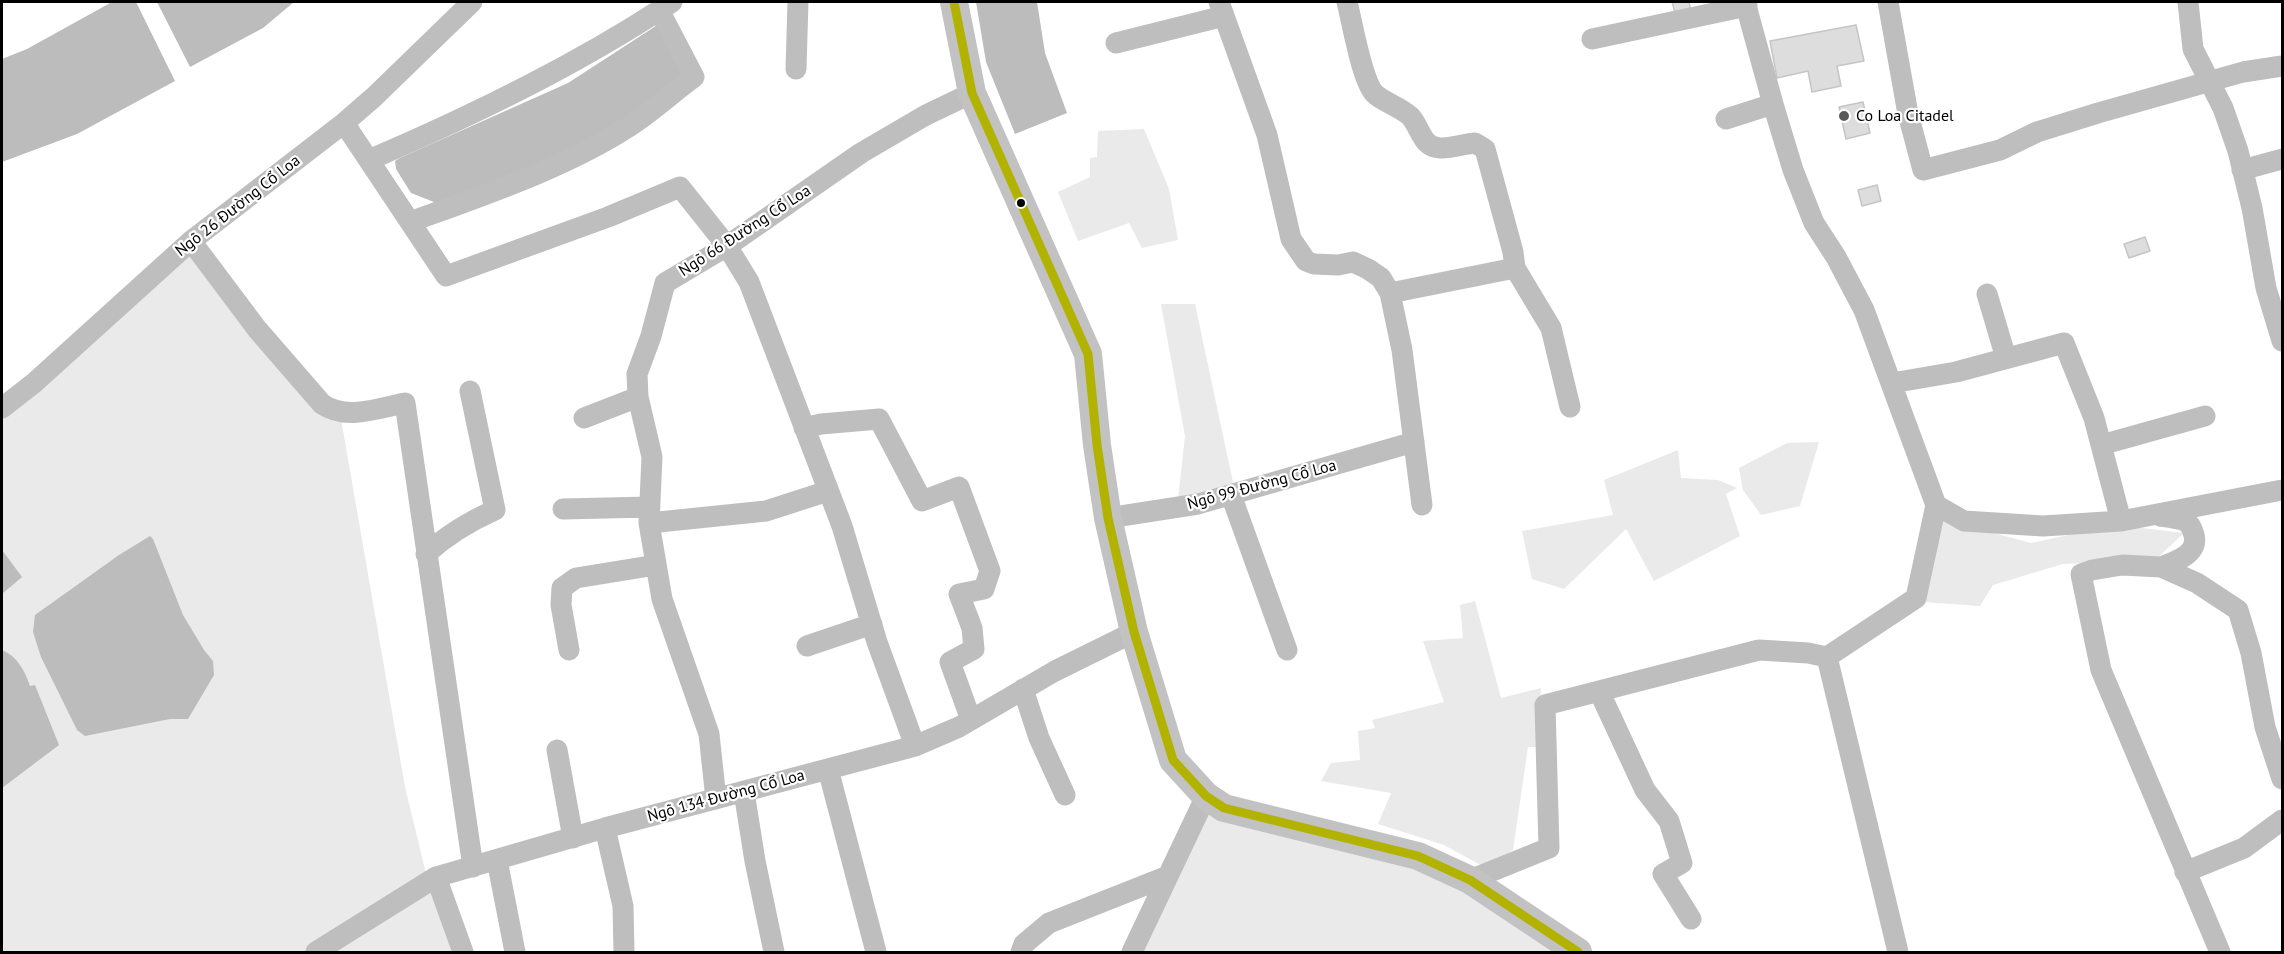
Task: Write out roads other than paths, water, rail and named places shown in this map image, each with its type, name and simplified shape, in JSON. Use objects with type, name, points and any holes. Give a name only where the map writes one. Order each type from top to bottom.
[{"type":"street","name":"Ngõ 26 Đường Cổ Loa","points":[[2,408],[34,383],[191,241],[344,123],[472,2]]},
{"type":"street","points":[[796,69],[798,2]]},
{"type":"street","points":[[954,2],[972,93],[1088,354],[1096,445],[1108,518],[1134,632],[1173,760],[1206,796],[1224,808],[1418,856],[1470,880],[1578,952]]},
{"type":"street","points":[[1347,2],[1367,81],[1375,94],[1391,102],[1411,117],[1426,142],[1432,147],[1445,148],[1475,143],[1485,149],[1513,252],[1515,268],[1551,328],[1570,407]]},
{"type":"street","points":[[1888,2],[1908,114],[1923,170],[2000,150],[2037,132],[2209,81],[2243,72],[2283,66]]},
{"type":"street","points":[[2188,2],[2193,49],[2223,108],[2242,170],[2266,288],[2281,332]]},
{"type":"street","points":[[1470,880],[1549,848],[1545,705],[1759,650],[1808,653],[1827,657],[1916,598],[1936,505],[1864,310],[1836,257],[1814,223],[1773,104],[1746,4],[1592,39]]},
{"type":"street","points":[[369,160],[496,103],[666,6],[694,76],[636,122],[581,152],[491,193],[410,222]]},
{"type":"street","points":[[1116,43],[1221,9],[1267,135],[1291,239],[1306,261],[1331,265],[1353,262],[1382,278],[1390,293],[1402,350],[1422,505]]},
{"type":"street","name":"Ngõ 66 Đường Cổ Loa","points":[[716,799],[709,734],[662,599],[649,515],[652,457],[636,386],[639,365],[651,336],[665,283],[727,246],[861,153],[926,115],[972,93]]},
{"type":"street","points":[[1726,119],[1773,104]]},
{"type":"street","points":[[344,123],[446,276],[608,217],[680,187],[727,246],[749,282],[842,526],[872,624],[915,746]]},
{"type":"street","points":[[2242,170],[2283,159]]},
{"type":"street","points":[[191,241],[257,330],[322,404],[332,411],[348,414],[405,403],[473,867]]},
{"type":"street","points":[[1390,293],[1515,268]]},
{"type":"street","points":[[1987,294],[2007,358]]},
{"type":"street","points":[[1892,383],[1956,372],[2064,342],[2094,418],[2121,521]]},
{"type":"street","points":[[426,554],[447,535],[495,510],[470,391]]},
{"type":"street","points":[[584,418],[638,397]]},
{"type":"street","points":[[2101,445],[2205,416]]},
{"type":"street","points":[[804,428],[821,424],[879,419],[922,501],[958,488],[990,572],[984,589],[959,594],[972,628],[974,649],[950,662],[971,720]]},
{"type":"street","name":"Ngõ 99 Đường Cổ Loa","points":[[1108,518],[1198,504],[1414,442]]},
{"type":"street","points":[[1936,505],[1964,521],[2043,526],[2121,521],[2283,490]]},
{"type":"street","points":[[563,509],[649,515],[766,512],[828,491]]},
{"type":"street","points":[[1232,495],[1287,650]]},
{"type":"street","points":[[2153,515],[2183,520],[2192,527],[2195,539],[2190,553],[2161,567]]},
{"type":"street","points":[[569,650],[561,604],[562,588],[576,578],[656,565]]},
{"type":"street","points":[[2220,952],[2101,670],[2081,574],[2122,565],[2161,567],[2197,582],[2238,610],[2251,653],[2265,727],[2283,779]]},
{"type":"street","points":[[807,646],[872,624]]},
{"type":"street","name":"Ngõ 134 Đường Cổ Loa","points":[[316,952],[436,877],[605,828],[915,746],[971,720],[1023,689],[1134,632]]},
{"type":"street","points":[[1827,657],[1898,952]]},
{"type":"street","points":[[1023,689],[1039,738],[1065,795]]},
{"type":"street","points":[[1599,691],[1645,790],[1668,821],[1682,863],[1663,874],[1691,919]]},
{"type":"street","points":[[557,750],[573,838]]},
{"type":"street","points":[[828,769],[876,952]]},
{"type":"street","points":[[744,792],[755,861],[774,952]]},
{"type":"street","points":[[1132,952],[1206,796]]},
{"type":"street","points":[[2185,872],[2232,855],[2283,820]]},
{"type":"street","points":[[605,828],[623,906],[624,952]]},
{"type":"street","points":[[496,860],[515,952]]},
{"type":"street","points":[[1021,952],[1024,944],[1049,923],[1168,876]]},
{"type":"street","points":[[436,877],[463,952]]},
{"type":"place","name":"Co Loa Citadel","points":[[1844,116]]}]
